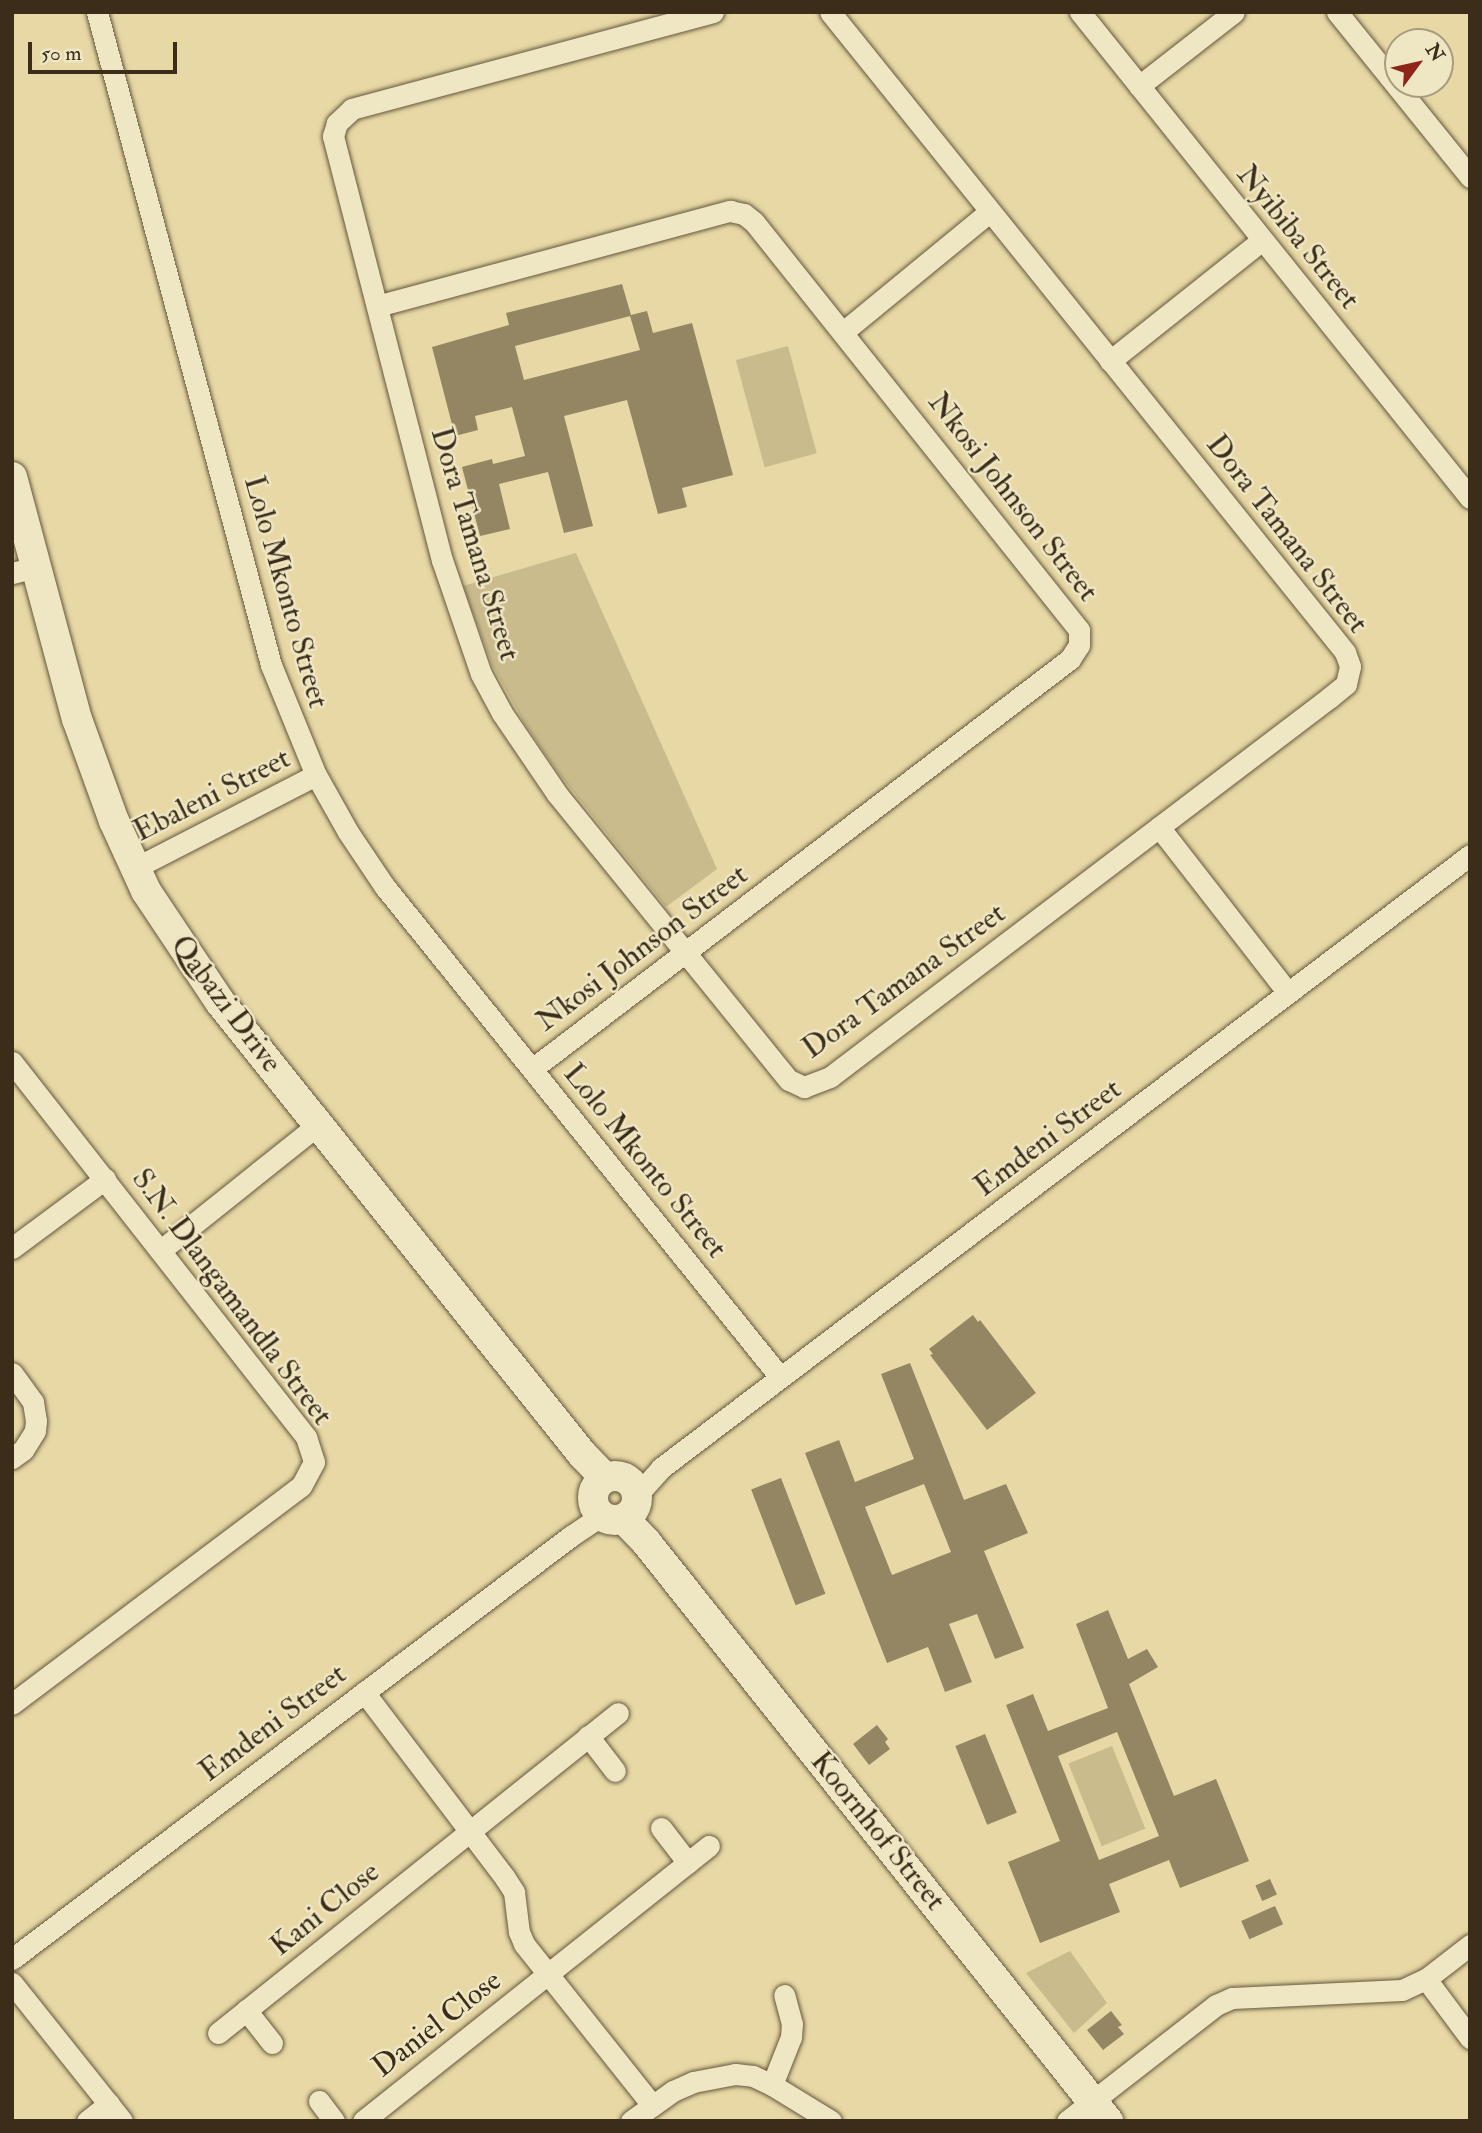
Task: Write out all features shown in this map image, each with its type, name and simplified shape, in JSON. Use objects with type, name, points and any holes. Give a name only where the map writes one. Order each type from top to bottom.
[{"type":"street","name":"Lolo Mkonto Street","points":[[97,12],[271,665],[316,775],[348,832],[385,887],[780,1377]]},
{"type":"street","name":"Dora Tamana Street","points":[[713,12],[679,16],[352,109],[334,128],[333,136],[442,560],[481,674],[502,713],[551,785],[789,1080],[804,1087],[830,1077],[1329,698],[1346,684],[1350,666],[1345,652],[830,12]]},
{"type":"street","name":"Nyibiba Street","points":[[1080,12],[1470,498]]},
{"type":"street","points":[[1139,86],[1234,12]]},
{"type":"street","points":[[1337,12],[1470,177]]},
{"type":"street","name":"Nkosi Johnson Street","points":[[377,306],[737,212],[754,222],[1076,623],[1079,645],[1070,659],[532,1069]]},
{"type":"street","points":[[843,332],[989,212]]},
{"type":"street","points":[[1111,361],[1262,240]]},
{"type":"street","name":"Qabazi Drive","points":[[12,477],[24,570],[77,719],[135,868],[166,924],[213,991],[615,1498]]},
{"type":"street","name":"Ebaleni Street","points":[[135,868],[316,775]]},
{"type":"street","points":[[1159,827],[1288,993]]},
{"type":"street","name":"Emdeni Street","points":[[12,1959],[571,1536],[615,1498],[661,1468],[1470,855]]},
{"type":"street","name":"S.N. Dlangamandla Street","points":[[12,1062],[306,1437],[314,1462],[301,1486],[12,1704]]},
{"type":"street","points":[[161,1250],[319,1124]]},
{"type":"street","points":[[12,1248],[105,1179]]},
{"type":"street","points":[[12,1373],[33,1402],[36,1421],[35,1432],[23,1450],[12,1458]]},
{"type":"street","name":"Koornhof Street","points":[[615,1498],[646,1542],[1100,2111]]},
{"type":"street","points":[[364,1692],[514,1892],[521,1938],[652,2105]]},
{"type":"street","name":"Kani Close","points":[[218,2033],[618,1713]]},
{"type":"street","points":[[588,1736],[615,1771]]},
{"type":"street","points":[[661,1828],[688,1863]]},
{"type":"street","name":"Daniel Close","points":[[363,2121],[709,1846]]},
{"type":"street","points":[[1067,2121],[1100,2111],[1204,2012],[1232,1998],[1402,1990],[1426,1979],[1470,1945]]},
{"type":"street","points":[[1426,1979],[1470,2038]]},
{"type":"street","points":[[12,1983],[116,2113],[88,2121]]},
{"type":"street","points":[[772,2085],[791,2037],[792,2024],[784,1995]]},
{"type":"street","points":[[246,2010],[272,2043]]},
{"type":"street","points":[[631,2121],[652,2105],[692,2082],[734,2074],[753,2076],[772,2085],[831,2121]]},
{"type":"street","points":[[319,2101],[334,2121]]},
{"type":"shaded area","points":[[788,346],[817,453],[765,467],[736,360]]},
{"type":"shaded area","points":[[576,553],[717,869],[666,907],[559,774],[525,724],[493,667],[463,586]]},
{"type":"shaded area","points":[[1112,1746],[1145,1829],[1102,1846],[1068,1764]]},
{"type":"shaded area","points":[[1070,1951],[1107,2003],[1074,2033],[1026,1973]]},
{"type":"building","points":[[622,284],[631,315],[647,311],[653,333],[692,323],[733,475],[682,488],[687,507],[658,514],[627,400],[564,416],[593,526],[564,533],[548,472],[499,484],[510,529],[480,536],[462,467],[492,459],[493,464],[525,456],[512,407],[475,416],[478,430],[455,436],[432,347],[509,325],[506,313]],"holes":[[[630,316],[640,350],[524,380],[515,346]]]},
{"type":"building","points":[[973,1315],[978,1322],[980,1320],[1036,1393],[987,1430],[930,1355],[933,1354],[929,1349]]},
{"type":"building","points":[[910,1363],[964,1500],[1006,1484],[1028,1533],[984,1551],[1024,1648],[995,1659],[977,1614],[949,1624],[972,1682],[945,1692],[928,1647],[887,1663],[805,1453],[839,1440],[855,1482],[914,1459],[881,1374]],"holes":[[[924,1484],[951,1552],[892,1575],[865,1507]]]},
{"type":"building","points":[[781,1478],[825,1594],[796,1605],[751,1489]]},
{"type":"building","points":[[1108,1610],[1128,1659],[1147,1649],[1158,1667],[1129,1684],[1174,1796],[1216,1779],[1249,1861],[1180,1888],[1169,1860],[1109,1884],[1120,1912],[1040,1943],[1008,1862],[1060,1841],[1006,1705],[1033,1694],[1048,1731],[1108,1708],[1076,1624]],"holes":[[[1117,1732],[1159,1836],[1099,1860],[1058,1756]]]},
{"type":"building","points":[[877,1725],[888,1739],[885,1742],[890,1749],[869,1765],[853,1744]]},
{"type":"building","points":[[985,1734],[1017,1813],[987,1825],[955,1746]]},
{"type":"building","points":[[1270,1879],[1277,1895],[1262,1901],[1255,1886]]},
{"type":"building","points":[[1275,1906],[1283,1924],[1249,1939],[1241,1921]]},
{"type":"building","points":[[1111,2011],[1122,2025],[1118,2027],[1124,2034],[1103,2050],[1087,2030]]}]
